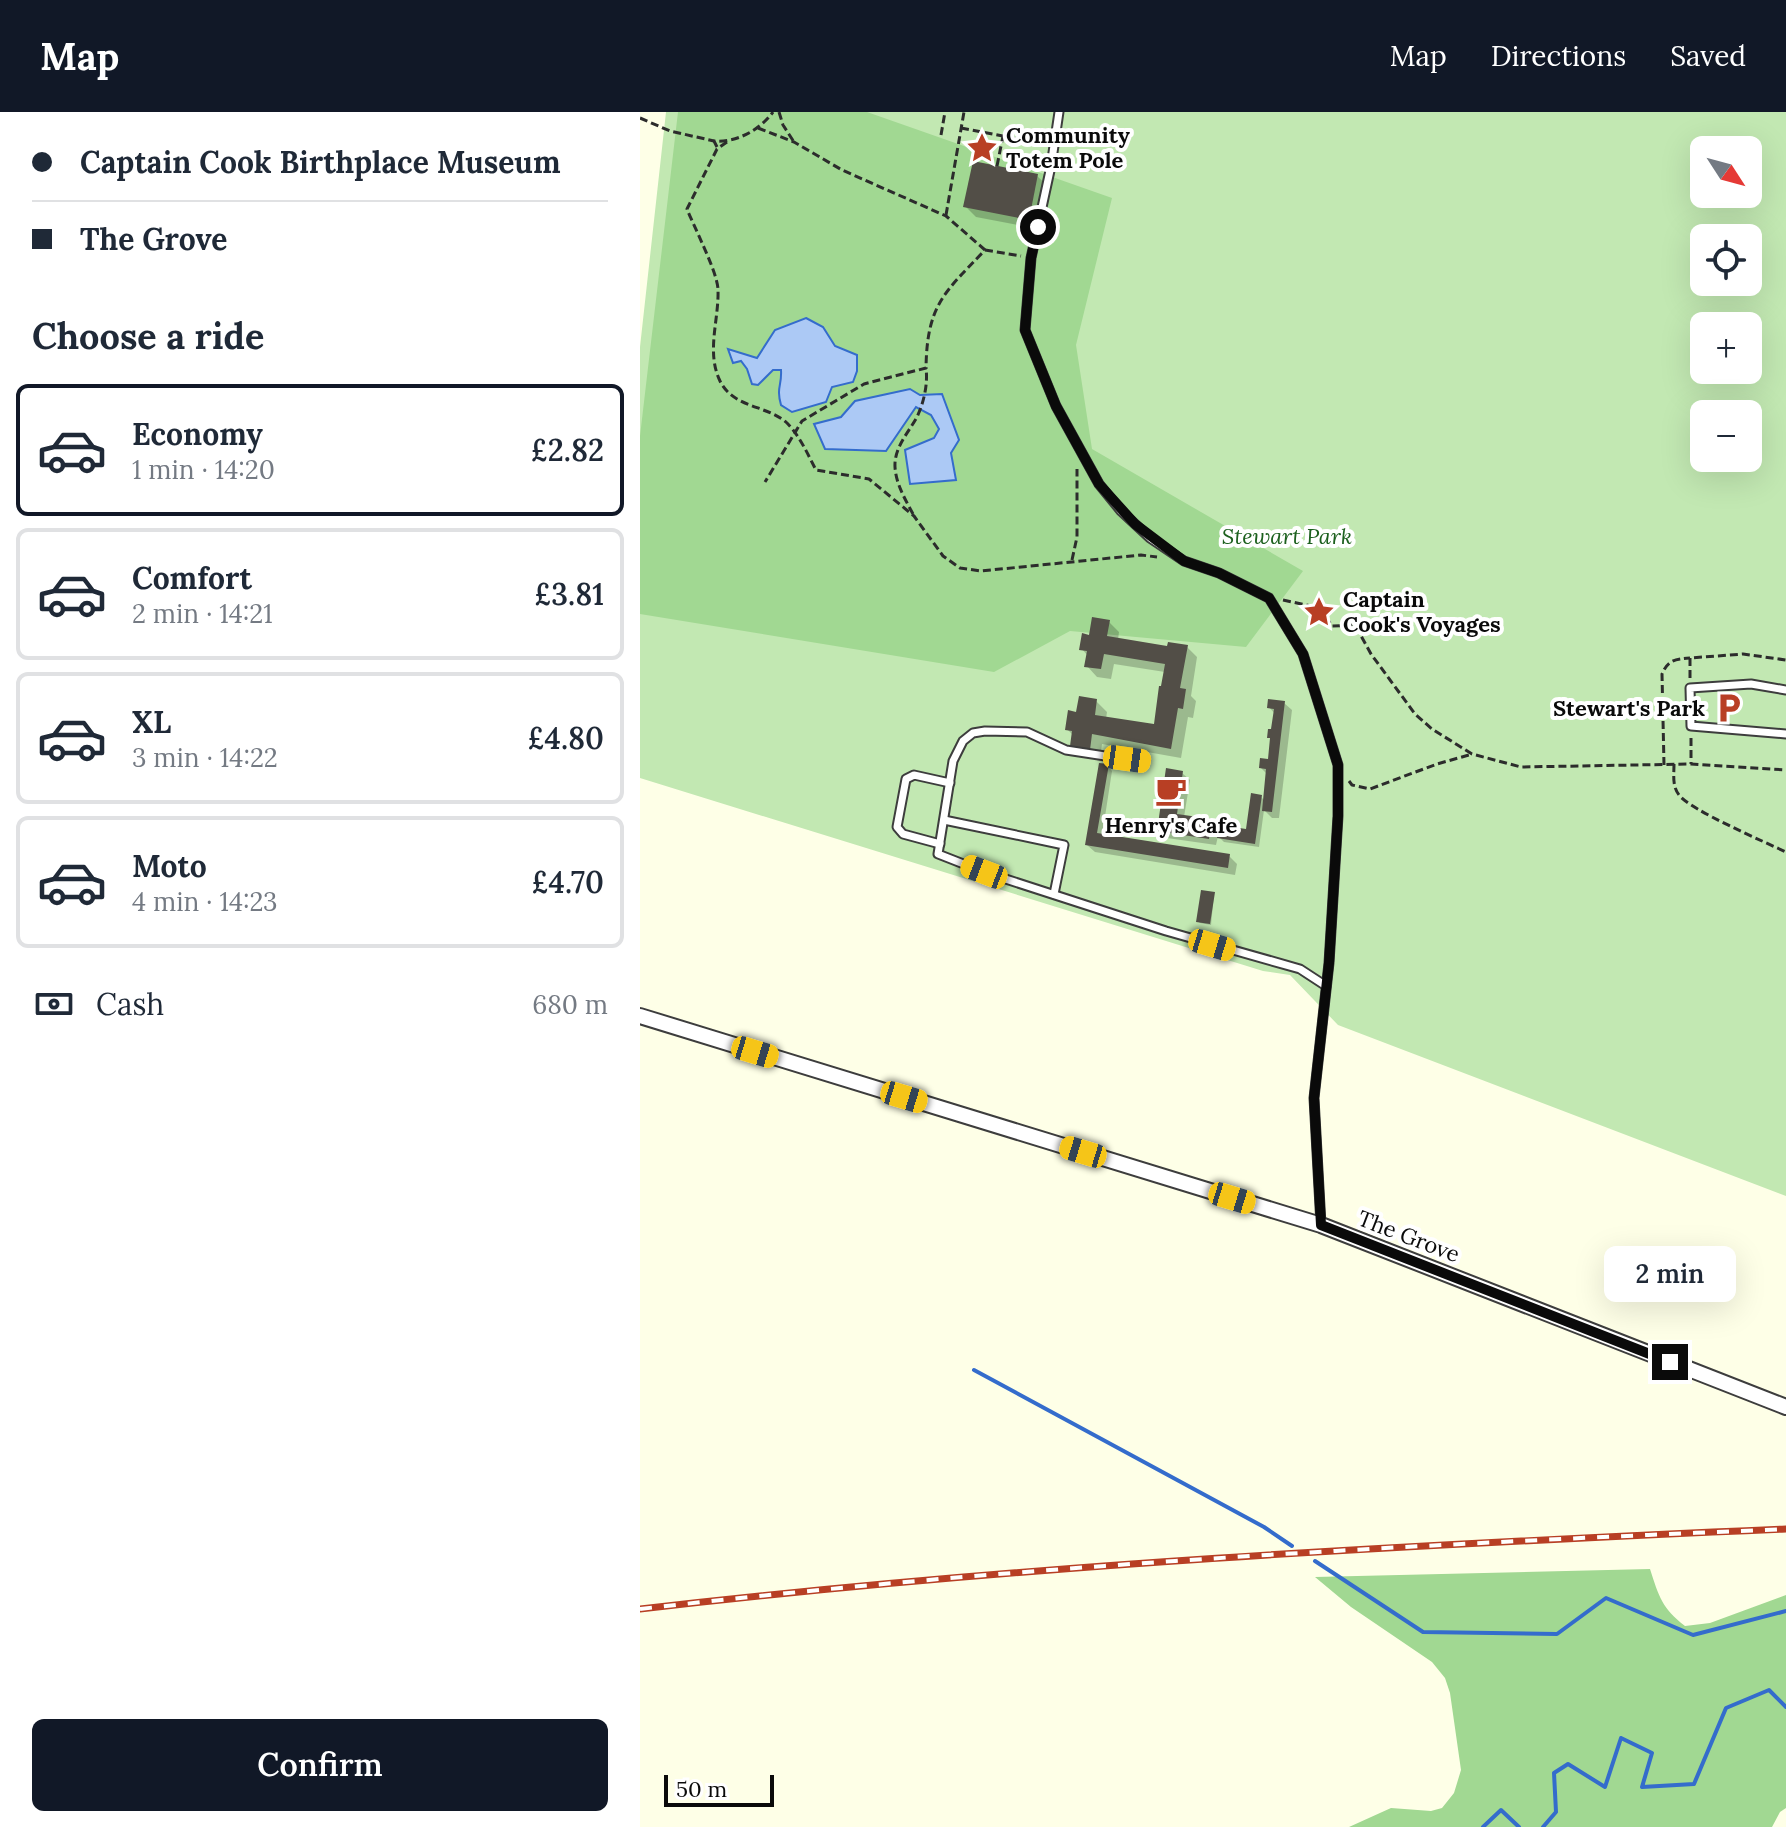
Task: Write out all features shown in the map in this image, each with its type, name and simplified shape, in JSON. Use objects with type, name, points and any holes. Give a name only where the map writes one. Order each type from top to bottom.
[{"type":"street","name":"The Grove","points":[[640,1016],[1321,1225],[1786,1407]]},
{"type":"lane","points":[[1059,112],[1031,258],[1025,330],[1056,406],[1099,484],[1121,511],[1150,538],[1184,561],[1219,573],[1269,598],[1303,654],[1338,765],[1338,816],[1326,986],[1314,1098],[1321,1225]]},
{"type":"lane","points":[[1786,690],[1751,684],[1690,688],[1691,726],[1786,734]]},
{"type":"lane","points":[[1144,762],[1066,750],[1027,732],[973,733],[963,741],[953,761],[938,854],[1166,931],[1300,969],[1326,986]]},
{"type":"lane","points":[[940,844],[903,834],[897,827],[906,779],[914,775],[950,783]]},
{"type":"lane","points":[[944,820],[1064,845],[1054,894]]},
{"type":"path","points":[[773,112],[758,128],[717,149],[687,209],[719,287],[713,338],[721,383],[738,401],[785,421],[795,432],[816,470],[869,479],[914,516]]},
{"type":"path","points":[[779,112],[794,142]]},
{"type":"path","points":[[941,135],[945,112]]},
{"type":"path","points":[[946,216],[964,112]]},
{"type":"path","points":[[640,118],[670,131],[727,142]]},
{"type":"path","points":[[758,128],[794,142],[842,170],[946,216],[985,250],[1031,258]]},
{"type":"path","points":[[961,128],[1053,146]]},
{"type":"path","points":[[997,166],[1003,136]]},
{"type":"path","points":[[714,141],[717,149]]},
{"type":"path","points":[[985,250],[943,294],[927,333],[926,388],[919,413],[896,453],[895,466],[902,493],[914,516],[943,556],[960,568],[981,571],[1141,555],[1184,561]]},
{"type":"path","points":[[765,482],[802,421],[809,416],[864,384],[926,368]]},
{"type":"path","points":[[1072,561],[1077,537],[1077,466],[1080,449]]},
{"type":"path","points":[[1269,598],[1320,608],[1332,626],[1355,625],[1371,654],[1415,714],[1432,729],[1472,754],[1521,767],[1691,764],[1786,770]]},
{"type":"path","points":[[1664,765],[1662,674],[1666,665],[1674,659],[1743,654],[1786,660]]},
{"type":"path","points":[[1690,658],[1690,688]]},
{"type":"path","points":[[1691,726],[1691,764]]},
{"type":"path","points":[[1338,765],[1352,785],[1370,789],[1472,754]]},
{"type":"path","points":[[1674,764],[1674,785],[1680,798],[1786,852]]},
{"type":"green space","name":"Stewart Park","points":[[666,112],[1786,112],[1786,1196],[1338,1025],[1290,975],[1263,971],[640,778],[640,347]]},
{"type":"green space","points":[[678,112],[867,112],[1112,198],[1076,345],[1092,449],[1303,571],[1246,647],[1070,631],[994,672],[640,614],[640,436]],"holes":[[[823,327],[835,346],[782,379],[781,370],[773,370],[758,385],[741,361],[758,358],[776,330]],[[941,394],[951,453],[934,438],[939,429],[931,415],[916,407],[886,451],[814,424]]]},
{"type":"green space","points":[[1650,1569],[1662,1601],[1685,1626],[1710,1623],[1786,1595],[1786,1808],[1780,1812],[1772,1827],[1349,1827],[1391,1808],[1431,1811],[1442,1808],[1454,1793],[1461,1770],[1445,1678],[1432,1662],[1351,1607],[1315,1577]]},
{"type":"water","points":[[806,318],[823,327],[835,346],[857,355],[857,371],[853,382],[832,387],[826,402],[792,412],[781,405],[781,370],[773,370],[758,385],[752,384],[747,369],[741,361],[733,363],[728,349],[757,358],[775,330]]},
{"type":"water","points":[[910,389],[920,395],[942,394],[959,440],[951,453],[956,480],[910,484],[905,450],[934,438],[939,429],[931,415],[916,407],[886,451],[825,449],[814,424],[841,417],[855,401]]},
{"type":"building","points":[[973,161],[1038,174],[1029,220],[963,207]]},
{"type":"building","points":[[1092,617],[1110,620],[1107,636],[1167,646],[1168,642],[1188,645],[1180,688],[1186,689],[1183,709],[1178,708],[1171,749],[1092,734],[1090,750],[1070,746],[1072,731],[1065,730],[1068,710],[1076,712],[1079,696],[1097,699],[1095,715],[1154,724],[1165,664],[1104,654],[1101,669],[1084,667],[1087,651],[1079,650],[1082,633],[1089,635]]},
{"type":"building","points":[[1268,699],[1285,701],[1272,812],[1262,811],[1266,769],[1259,768],[1260,758],[1268,759],[1268,729],[1271,729],[1274,709],[1267,708]]},
{"type":"building","points":[[1099,763],[1109,764],[1097,833],[1230,854],[1228,868],[1085,845]]},
{"type":"building","points":[[1166,768],[1183,771],[1177,814],[1212,819],[1209,839],[1157,831]]},
{"type":"building","points":[[1251,793],[1262,795],[1255,844],[1217,838],[1219,825],[1246,829]]},
{"type":"building","points":[[1201,890],[1215,892],[1210,924],[1196,922]]},
{"type":"waterway","points":[[974,1370],[1264,1527],[1292,1546]]},
{"type":"waterway","points":[[1315,1561],[1423,1632],[1557,1634],[1606,1598],[1693,1635],[1786,1611]]},
{"type":"waterway","points":[[1543,1827],[1556,1812],[1554,1773],[1568,1764],[1605,1787],[1621,1738],[1652,1753],[1642,1787],[1694,1784],[1726,1708],[1769,1690],[1786,1707]]},
{"type":"waterway","points":[[1483,1827],[1501,1810],[1519,1827]]},
{"type":"railway","points":[[640,1609],[926,1580],[1212,1558],[1786,1529]]},
{"type":"place","name":"Community Totem Pole","points":[[982,148]]},
{"type":"place","name":"Captain Cook's Voyages","points":[[1319,612]]},
{"type":"place","name":"Stewart's Park","points":[[1729,708]]},
{"type":"place","name":"Henry's Cafe","points":[[1171,791]]},
{"type":"route","points":[[1038,227],[1031,258],[1025,330],[1056,406],[1099,484],[1121,511],[1150,538],[1184,561],[1219,573],[1269,598],[1303,654],[1338,765],[1329,963],[1314,1098],[1321,1225],[1670,1362]]}]
